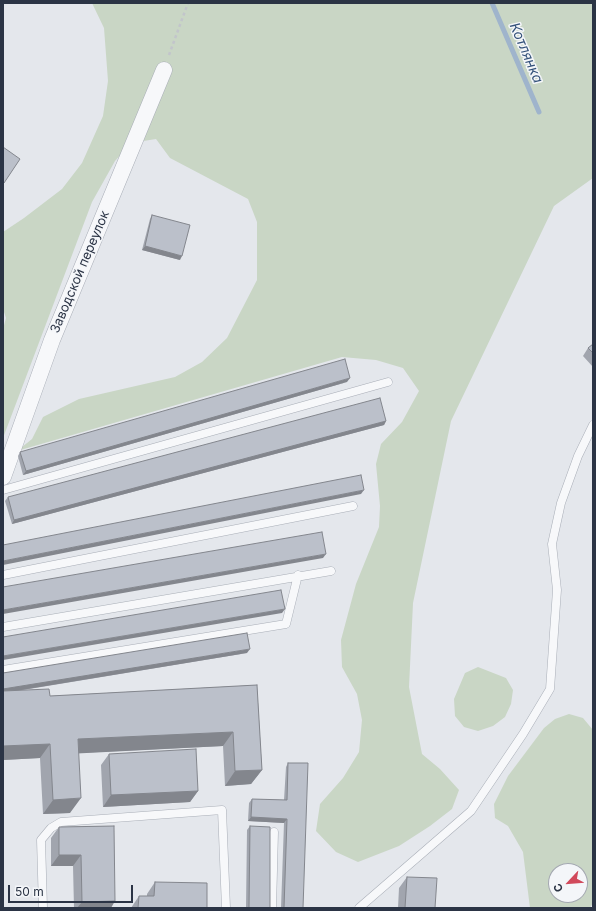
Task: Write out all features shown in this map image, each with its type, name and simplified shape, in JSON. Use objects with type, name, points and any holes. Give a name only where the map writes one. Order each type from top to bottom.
[{"type":"street","name":"Заводской переулок","points":[[3,477],[52,340],[164,70]]},
{"type":"lane","points":[[3,490],[388,382]]},
{"type":"lane","points":[[359,908],[472,811],[524,734],[550,689],[557,590],[552,544],[561,503],[578,456],[593,425]]},
{"type":"lane","points":[[3,575],[353,506]]},
{"type":"lane","points":[[3,627],[298,575],[331,571]]},
{"type":"lane","points":[[3,670],[286,624],[298,575]]},
{"type":"lane","points":[[42,908],[41,840],[51,828],[61,822],[222,810],[226,908]]},
{"type":"lane","points":[[272,908],[274,832]]},
{"type":"path","points":[[164,70],[188,3]]},
{"type":"green space","points":[[92,3],[593,3],[593,178],[554,206],[451,421],[413,603],[409,687],[422,754],[440,769],[459,790],[452,809],[430,826],[399,846],[358,862],[336,852],[316,831],[320,804],[343,778],[359,752],[362,720],[357,694],[342,667],[341,640],[356,584],[379,527],[380,506],[376,464],[381,444],[402,422],[419,391],[403,368],[376,360],[342,357],[17,451],[32,439],[43,417],[79,399],[175,377],[202,362],[227,338],[257,280],[257,222],[248,199],[170,158],[156,139],[131,143],[115,161],[92,202],[3,438],[3,329],[6,318],[3,309],[3,232],[62,189],[82,163],[103,116],[108,81],[104,28]]},
{"type":"green space","points":[[478,667],[506,678],[513,690],[511,704],[505,717],[493,726],[478,731],[464,727],[455,716],[454,699],[465,673]]},
{"type":"green space","points":[[569,714],[583,718],[593,730],[593,903],[590,908],[530,908],[523,852],[508,826],[495,818],[494,804],[508,776],[544,728],[555,719]]},
{"type":"building","points":[[3,147],[20,159],[4,183],[3,182]]},
{"type":"building","points":[[152,215],[190,225],[182,256],[145,246]]},
{"type":"building","points":[[593,344],[593,353],[588,348]]},
{"type":"building","points":[[345,359],[350,378],[26,471],[20,452]]},
{"type":"building","points":[[380,398],[386,421],[14,520],[8,497]]},
{"type":"building","points":[[361,475],[364,490],[3,561],[3,545]]},
{"type":"building","points":[[322,532],[326,554],[3,610],[3,587]]},
{"type":"building","points":[[281,590],[285,609],[3,656],[3,637]]},
{"type":"building","points":[[247,633],[250,649],[3,689],[3,673]]},
{"type":"building","points":[[257,685],[262,770],[235,771],[233,732],[78,739],[81,798],[53,800],[50,744],[3,746],[3,691],[49,689],[50,696]]},
{"type":"building","points":[[196,749],[198,791],[111,795],[109,754]]},
{"type":"building","points":[[288,763],[308,763],[303,908],[284,908],[287,819],[251,817],[252,799],[287,800]]},
{"type":"building","points":[[114,826],[115,901],[82,902],[81,855],[59,855],[59,827]]},
{"type":"building","points":[[250,826],[270,827],[270,908],[249,908]]},
{"type":"building","points":[[407,877],[437,878],[435,908],[405,908]]},
{"type":"building","points":[[155,882],[207,883],[207,908],[138,908],[139,896],[154,896]]},
{"type":"waterway","name":"Котлянка","points":[[492,3],[539,112]]}]
